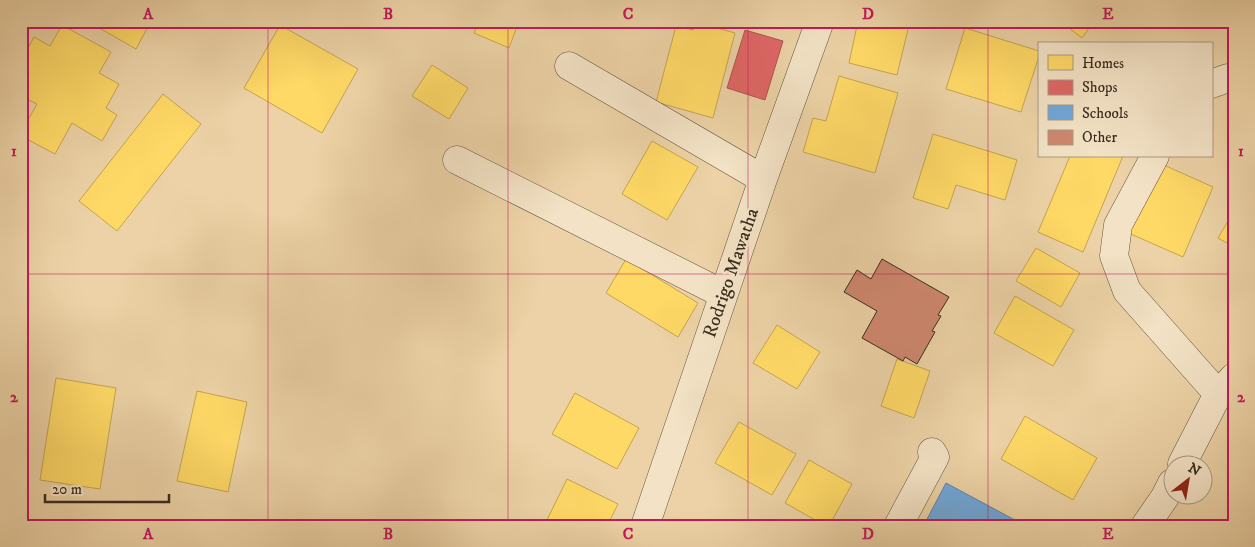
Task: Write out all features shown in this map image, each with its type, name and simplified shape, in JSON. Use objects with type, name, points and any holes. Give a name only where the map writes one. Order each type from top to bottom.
[{"type":"street","name":"Rodrigo Mawatha","points":[[645,526],[723,294],[820,21]]},
{"type":"street","points":[[569,66],[763,180]]},
{"type":"street","points":[[1212,84],[1228,78],[1234,79]]},
{"type":"street","points":[[1154,158],[1118,225],[1114,256],[1127,291],[1226,385],[1188,454]]},
{"type":"street","points":[[457,160],[723,294]]},
{"type":"street","points":[[898,526],[935,457],[932,452]]},
{"type":"street","points":[[1145,526],[1162,501]]},
{"type":"building: Homes","points":[[87,21],[151,21],[136,49]]},
{"type":"building: Homes","points":[[479,21],[519,21],[509,48],[474,33]]},
{"type":"building: Homes","points":[[858,21],[910,21],[897,75],[849,63]]},
{"type":"building: Homes","points":[[1060,21],[1094,21],[1082,38]]},
{"type":"building: Homes","points":[[696,22],[735,33],[713,118],[656,102],[676,26],[693,30]]},
{"type":"building: Homes","points":[[62,25],[111,52],[99,73],[119,84],[106,108],[117,115],[102,141],[72,123],[55,154],[21,136],[21,132],[37,104],[21,96],[21,61],[34,37],[50,46]]},
{"type":"building: Homes","points":[[280,25],[358,69],[322,133],[244,88]]},
{"type":"building: Homes","points":[[965,28],[1038,51],[1038,59],[1021,112],[946,89]]},
{"type":"building: Homes","points":[[432,65],[468,88],[449,119],[412,96]]},
{"type":"building: Homes","points":[[839,76],[898,93],[875,173],[803,152],[813,118],[826,121]]},
{"type":"building: Homes","points":[[163,94],[201,124],[117,231],[79,201]]},
{"type":"building: Homes","points":[[933,134],[1017,160],[1005,200],[956,185],[948,209],[913,198]]},
{"type":"building: Homes","points":[[652,141],[698,167],[667,220],[622,194]]},
{"type":"building: Homes","points":[[1069,158],[1122,158],[1083,252],[1038,232]]},
{"type":"building: Homes","points":[[1155,161],[1213,187],[1183,257],[1124,231]]},
{"type":"building: Homes","points":[[1234,211],[1234,247],[1218,238]]},
{"type":"building: Homes","points":[[1036,248],[1080,273],[1061,307],[1016,281]]},
{"type":"building: Homes","points":[[626,259],[698,303],[678,337],[606,293]]},
{"type":"building: Homes","points":[[1015,296],[1074,330],[1053,366],[994,333]]},
{"type":"building: Homes","points":[[777,325],[820,352],[797,389],[753,363]]},
{"type":"building: Homes","points":[[897,359],[930,371],[914,418],[881,406]]},
{"type":"building: Homes","points":[[56,378],[116,388],[100,489],[40,480]]},
{"type":"building: Homes","points":[[197,391],[247,402],[228,492],[177,481]]},
{"type":"building: Homes","points":[[575,393],[639,428],[617,469],[552,434]]},
{"type":"building: Homes","points":[[1025,416],[1097,458],[1073,500],[1001,459]]},
{"type":"building: Homes","points":[[739,422],[796,454],[772,495],[715,463]]},
{"type":"building: Homes","points":[[809,460],[852,484],[829,526],[785,503]]},
{"type":"building: Homes","points":[[567,479],[618,504],[607,526],[544,526]]},
{"type":"building: Shops","points":[[745,30],[783,41],[765,100],[727,88]]},
{"type":"building: Schools","points":[[946,483],[1026,526],[930,526],[925,523]]},
{"type":"building: Other","points":[[882,259],[949,297],[938,315],[941,316],[932,331],[935,332],[917,364],[905,357],[903,361],[862,338],[877,311],[844,292],[857,270],[871,279]]}]
